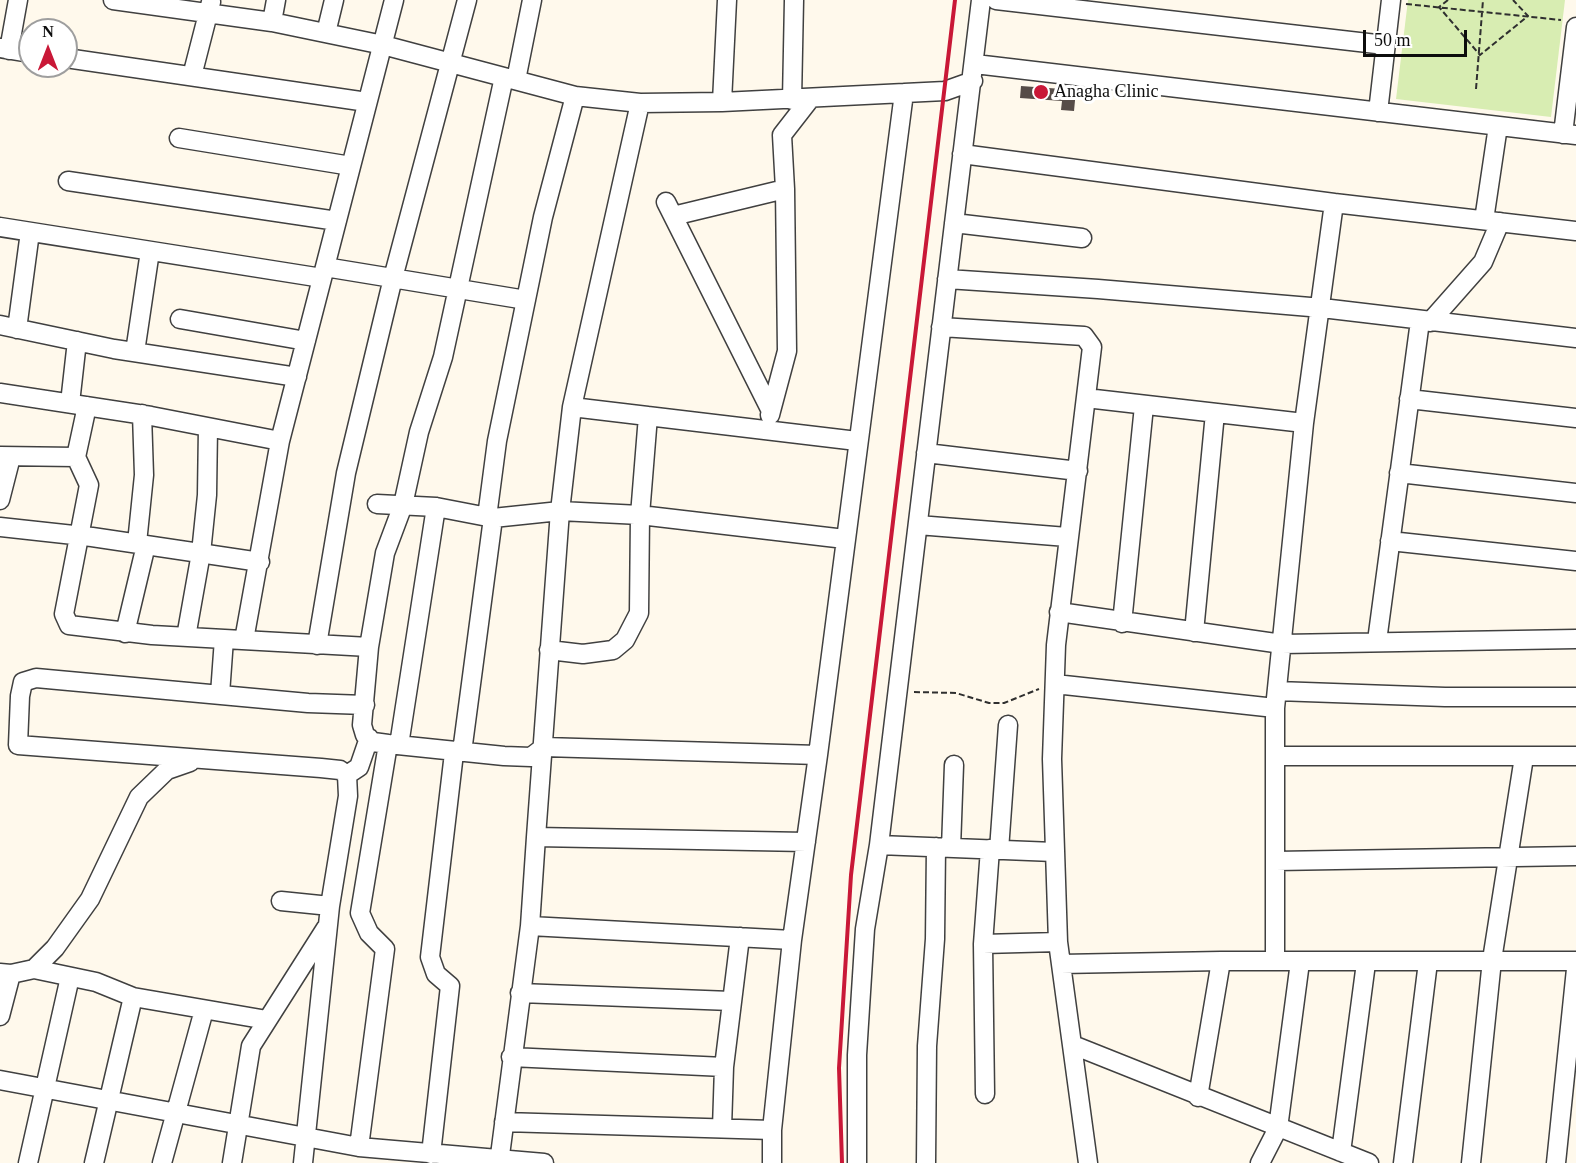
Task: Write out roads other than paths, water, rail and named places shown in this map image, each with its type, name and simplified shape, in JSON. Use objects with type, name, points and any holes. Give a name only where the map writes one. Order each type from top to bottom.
[{"type":"street","points":[[4,49],[18,0]]},
{"type":"street","points":[[113,0],[210,6],[272,22],[383,45],[574,96],[640,103],[722,102],[945,92],[974,72],[1378,112],[1570,135],[1574,68],[1571,23]]},
{"type":"street","points":[[272,22],[276,0]]},
{"type":"street","points":[[326,33],[334,0]]},
{"type":"street","points":[[244,640],[260,562],[280,441],[394,0]]},
{"type":"street","points":[[317,645],[346,473],[393,278],[467,0]]},
{"type":"street","points":[[532,0],[510,78],[443,357],[419,432],[403,506],[385,553],[369,647],[362,725],[369,738],[394,745],[458,753],[531,757],[544,747],[818,755]]},
{"type":"street","points":[[722,102],[727,0]]},
{"type":"street","points":[[769,433],[771,411],[787,351],[782,135],[801,99],[794,0]]},
{"type":"street","points":[[857,1163],[857,1055],[865,929],[879,845],[981,0]]},
{"type":"street","points":[[996,0],[1385,45]]},
{"type":"street","points":[[1378,112],[1391,1]]},
{"type":"street","points":[[192,76],[210,6]]},
{"type":"street","points":[[78,60],[367,102]]},
{"type":"street","points":[[772,1163],[772,1130],[792,940],[904,93]]},
{"type":"street","points":[[431,1154],[450,986],[436,974],[430,957],[490,517],[497,441],[543,216],[574,96]]},
{"type":"street","points":[[499,1162],[530,926],[560,511],[572,407],[640,103]]},
{"type":"street","points":[[1377,641],[1409,399],[1425,322],[1483,262],[1492,221],[1498,126]]},
{"type":"street","points":[[179,138],[351,166]]},
{"type":"street","points":[[962,154],[1334,203],[1576,231]]},
{"type":"street","points":[[68,181],[337,221]]},
{"type":"street","points":[[771,411],[670,209],[785,189]]},
{"type":"street","points":[[1275,961],[1276,700],[1304,423],[1322,309],[1334,203]]},
{"type":"street","points":[[954,223],[1082,238]]},
{"type":"street","points":[[0,227],[150,251],[393,278],[526,300]]},
{"type":"street","points":[[30,232],[9,327],[135,352],[297,377]]},
{"type":"street","points":[[135,352],[150,251]]},
{"type":"street","points":[[947,279],[1322,309],[1576,338]]},
{"type":"street","points":[[180,319],[306,341]]},
{"type":"street","points":[[941,327],[1084,336],[1092,347],[1059,612],[1052,759],[1058,942],[1091,1161]]},
{"type":"street","points":[[77,341],[76,457],[89,485],[64,614],[69,625],[125,633],[369,647]]},
{"type":"street","points":[[0,393],[142,414],[280,441]]},
{"type":"street","points":[[1086,398],[1304,423]]},
{"type":"street","points":[[1409,399],[1576,418]]},
{"type":"street","points":[[1122,623],[1144,406]]},
{"type":"street","points":[[572,407],[769,433],[857,441]]},
{"type":"street","points":[[1194,632],[1215,412]]},
{"type":"street","points":[[125,633],[142,544],[144,475],[142,414]]},
{"type":"street","points":[[549,651],[584,654],[614,650],[625,640],[639,613],[640,515],[648,416]]},
{"type":"street","points":[[186,637],[201,553],[207,495],[208,427]]},
{"type":"street","points":[[926,453],[1078,471]]},
{"type":"street","points":[[0,500],[5,457],[76,457]]},
{"type":"street","points":[[1399,473],[1576,493]]},
{"type":"street","points":[[376,504],[436,507],[490,517],[560,511],[640,515],[845,539]]},
{"type":"street","points":[[359,1147],[385,949],[369,933],[360,913],[394,745],[436,507]]},
{"type":"street","points":[[918,525],[1067,537]]},
{"type":"street","points":[[0,527],[78,535],[260,562]]},
{"type":"street","points":[[1390,541],[1576,561]]},
{"type":"street","points":[[1059,612],[1122,623],[1282,644],[1576,639]]},
{"type":"street","points":[[220,694],[224,639]]},
{"type":"street","points":[[347,775],[340,771],[321,768],[18,745],[23,682],[36,678],[308,703],[365,705]]},
{"type":"street","points":[[1055,684],[1276,700],[1576,697]]},
{"type":"street","points":[[985,1094],[983,944],[1008,725]]},
{"type":"street","points":[[347,775],[359,767],[369,738]]},
{"type":"street","points":[[1276,756],[1576,756]]},
{"type":"street","points":[[1471,1163],[1492,960],[1524,757]]},
{"type":"street","points":[[34,969],[55,948],[90,899],[139,797],[167,770],[198,759]]},
{"type":"street","points":[[926,1163],[927,1046],[935,939],[954,765]]},
{"type":"street","points":[[303,1163],[329,915],[348,796],[347,775]]},
{"type":"street","points":[[536,837],[806,842]]},
{"type":"street","points":[[879,845],[1054,852]]},
{"type":"street","points":[[1276,861],[1576,856]]},
{"type":"street","points":[[281,901],[329,915]]},
{"type":"street","points":[[232,1163],[251,1046],[329,915]]},
{"type":"street","points":[[530,926],[792,940]]},
{"type":"street","points":[[722,1128],[724,1067],[740,937]]},
{"type":"street","points":[[983,944],[1058,942]]},
{"type":"street","points":[[1061,964],[1221,961],[1366,963],[1576,961]]},
{"type":"street","points":[[1198,1097],[1221,961]]},
{"type":"street","points":[[1260,1163],[1278,1128],[1300,962]]},
{"type":"street","points":[[1402,1163],[1428,962]]},
{"type":"street","points":[[1341,1152],[1366,963]]},
{"type":"street","points":[[0,1016],[5,973],[34,969],[96,982],[133,998],[267,1020]]},
{"type":"street","points":[[1556,1163],[1576,969]]},
{"type":"street","points":[[28,1163],[70,977]]},
{"type":"street","points":[[520,993],[731,1001]]},
{"type":"street","points":[[94,1163],[133,998]]},
{"type":"street","points":[[162,1163],[204,1010]]},
{"type":"street","points":[[1072,1045],[1198,1097],[1369,1163]]},
{"type":"street","points":[[511,1057],[724,1067]]},
{"type":"street","points":[[0,1080],[359,1147],[395,1157],[431,1154],[499,1162],[544,1163]]},
{"type":"street","points":[[504,1122],[772,1130]]},
{"type":"railway","points":[[842,1163],[839,1068],[851,875],[955,0]]},
{"type":"place","name":"Anagha Clinic","points":[[1041,92]]}]
